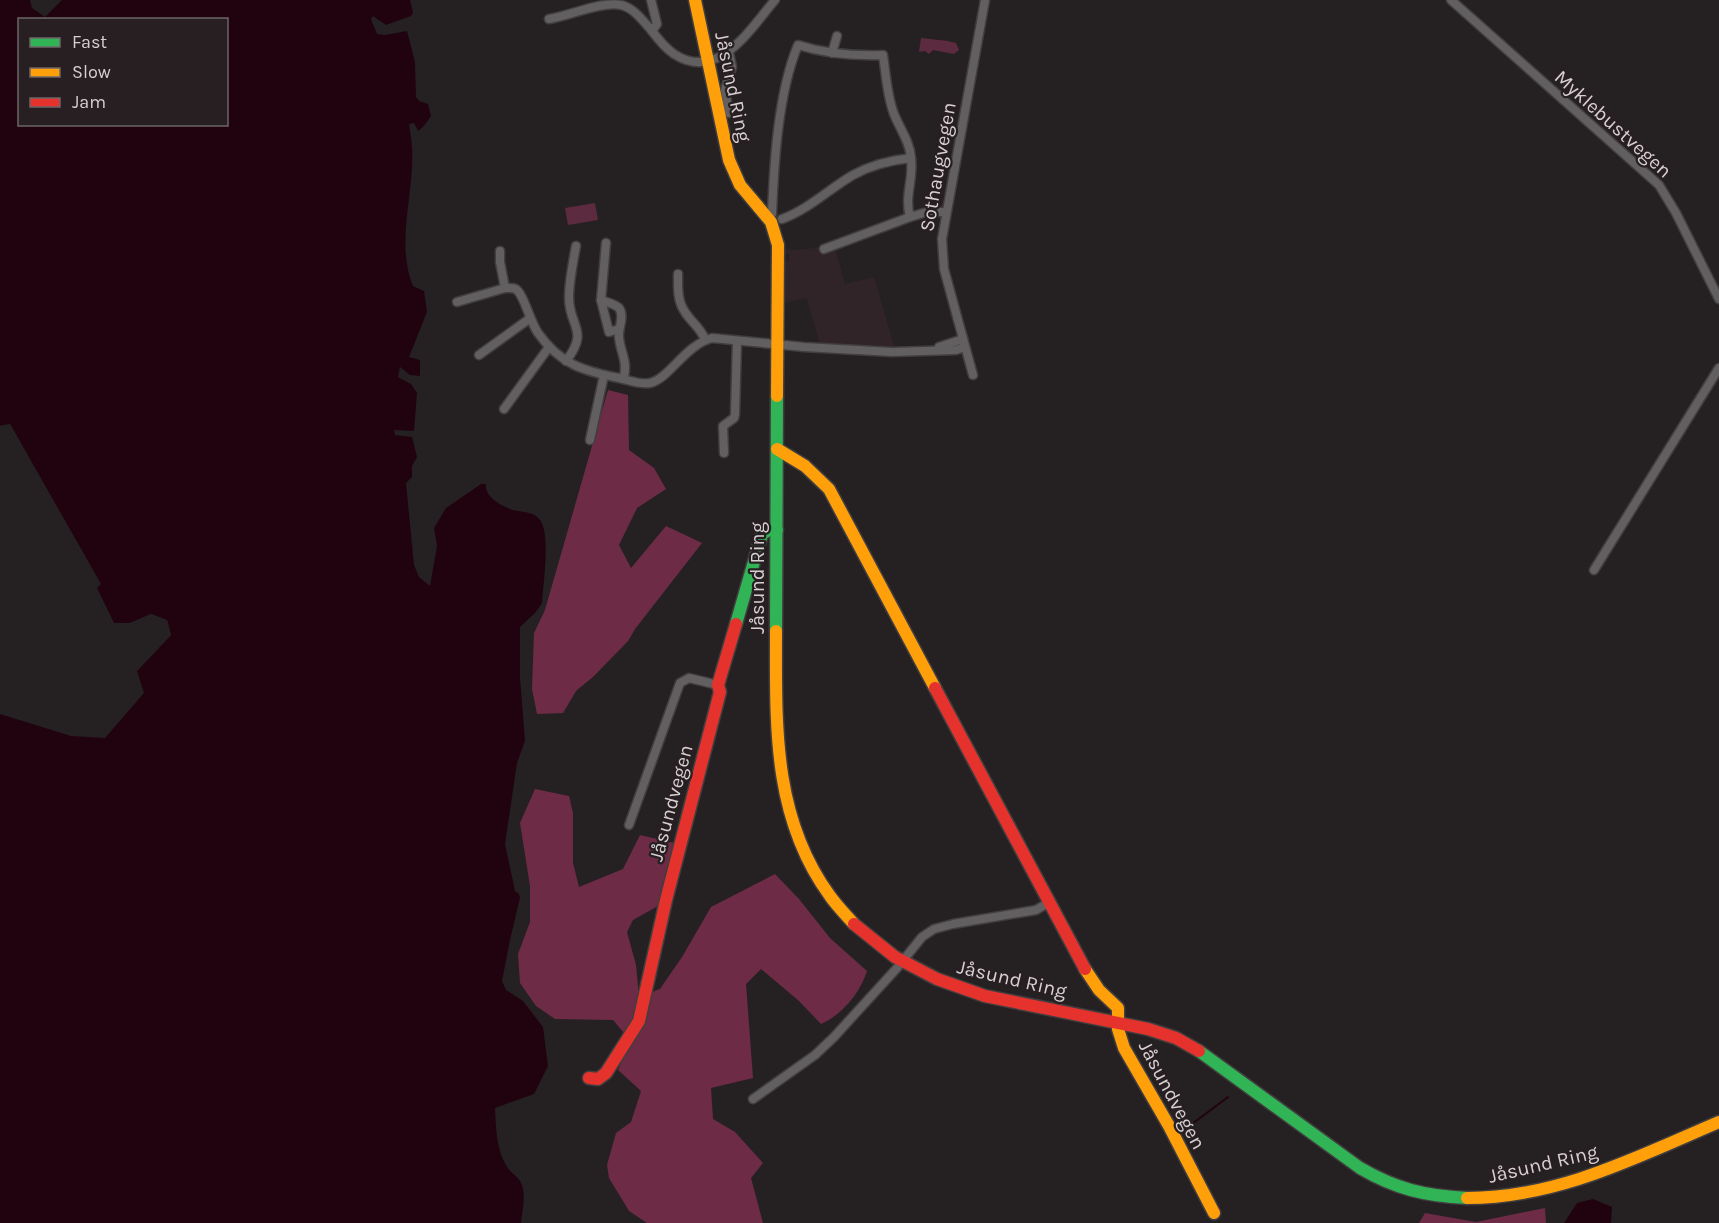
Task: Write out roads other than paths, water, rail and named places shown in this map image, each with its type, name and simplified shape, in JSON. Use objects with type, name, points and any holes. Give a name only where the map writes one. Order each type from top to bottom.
[{"type":"main road","name":"Jåsund Ring","points":[[695,0],[731,165],[740,185],[774,228],[778,245],[776,735],[780,777],[785,804],[802,851],[833,900],[862,932],[902,962],[921,973],[961,989],[985,996],[1148,1029],[1186,1044],[1206,1055],[1360,1168],[1413,1192],[1437,1197],[1484,1197],[1526,1192],[1566,1183],[1634,1160],[1719,1122]]},
{"type":"main road","name":"Jåsundvegen","points":[[777,449],[795,460],[829,489],[1089,977],[1118,1008],[1118,1022],[1124,1048],[1169,1126],[1214,1213]]},
{"type":"main road","name":"Jåsundvegen","points":[[589,1078],[598,1078],[606,1073],[639,1021],[664,910],[720,692],[718,685],[762,534],[769,530],[777,530]]},
{"type":"street","points":[[651,0],[657,24],[652,31]]},
{"type":"street","points":[[549,19],[606,5],[620,4],[632,10],[666,48],[677,56],[695,61],[709,60],[729,53],[775,0]]},
{"type":"street","name":"Sothaugvegen","points":[[973,375],[944,270],[942,239],[985,0]]},
{"type":"street","name":"Myklebustvegen","points":[[1451,0],[1659,185],[1671,202],[1719,299]]},
{"type":"street","points":[[832,53],[837,36]]},
{"type":"street","points":[[768,218],[772,214],[782,108],[798,45],[855,56],[883,55],[887,89],[911,158],[911,183],[906,205],[910,217]]},
{"type":"street","points":[[729,53],[732,67],[725,90],[729,113]]},
{"type":"street","points":[[782,219],[797,213],[860,172],[897,159],[911,158]]},
{"type":"street","points":[[824,249],[910,217],[927,212],[946,212]]},
{"type":"street","points":[[606,243],[601,300],[609,332],[620,329]]},
{"type":"street","points":[[566,361],[574,350],[578,338],[569,302],[576,246]]},
{"type":"street","points":[[500,251],[505,288]]},
{"type":"street","points":[[678,274],[681,305],[685,313],[699,327],[705,339]]},
{"type":"street","points":[[457,302],[505,288],[513,288],[518,291],[529,319],[549,346],[566,361],[588,372],[648,383],[659,380],[679,358],[705,339],[716,337],[778,345],[892,352],[930,351],[964,343]]},
{"type":"street","points":[[601,300],[617,307],[622,317],[619,338],[627,366],[623,379]]},
{"type":"street","points":[[479,355],[529,319]]},
{"type":"street","points":[[724,453],[723,426],[734,418],[735,414],[737,341]]},
{"type":"street","points":[[504,409],[549,346]]},
{"type":"street","points":[[1594,570],[1719,368]]},
{"type":"street","points":[[590,440],[604,375]]},
{"type":"street","points":[[629,825],[680,683],[689,678],[718,685]]},
{"type":"street","points":[[753,1099],[815,1055],[834,1037],[922,937],[934,929],[1036,910],[1048,903]]},
{"type":"waterway","points":[[1192,1124],[1228,1097]]}]
